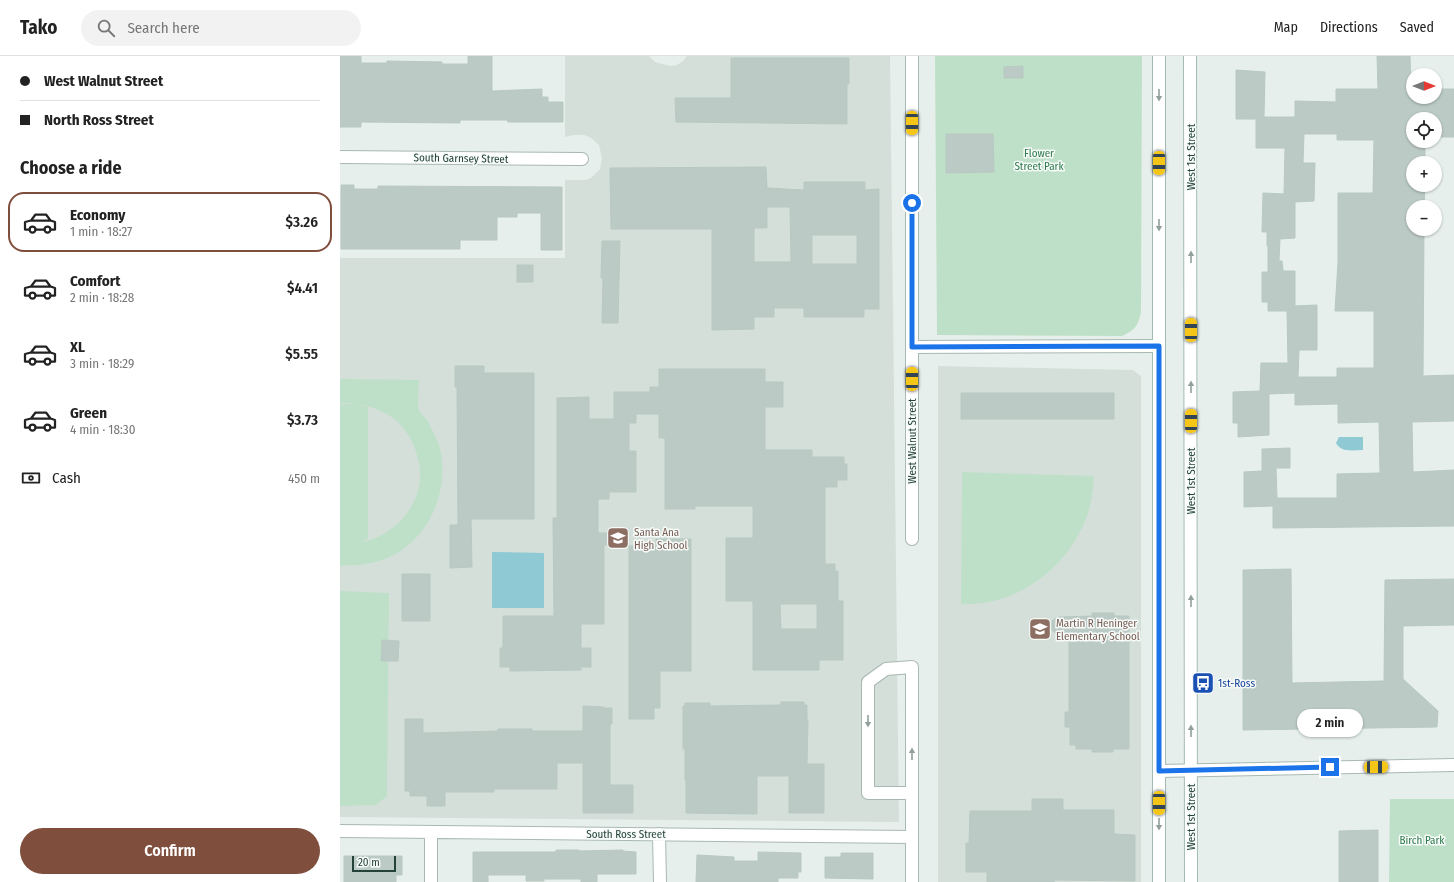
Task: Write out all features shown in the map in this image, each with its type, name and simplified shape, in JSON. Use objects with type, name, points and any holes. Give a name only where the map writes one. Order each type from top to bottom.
[{"type":"street","name":"West Walnut Street","points":[[912,56],[912,539]]},
{"type":"street","points":[[1159,56],[1159,882]]},
{"type":"street","name":"West 1st Street","points":[[1190,56],[1191,882]]},
{"type":"street","name":"South Garnsey Street","points":[[340,157],[582,159]]},
{"type":"street","points":[[912,347],[1159,346]]},
{"type":"street","points":[[912,793],[868,793],[868,682],[886,669],[912,667],[912,793],[912,882]]},
{"type":"street","points":[[1159,771],[1454,765]]},
{"type":"street","name":"South Ross Street","points":[[340,831],[912,837]]},
{"type":"street","points":[[430,832],[431,882]]},
{"type":"street","points":[[659,834],[660,882]]},
{"type":"shaded area","name":"Santa Ana High School","points":[[565,56],[649,56],[655,62],[670,66],[677,65],[687,56],[890,56],[899,822],[340,817],[340,258],[565,258],[565,180],[586,180],[591,178],[600,169],[602,158],[599,145],[591,138],[584,135],[565,137]]},
{"type":"shaded area","name":"Martin R Heninger Elementary School","points":[[938,366],[1133,370],[1141,376],[1141,882],[938,882]]},
{"type":"green space","name":"Flower Street Park","points":[[935,56],[1142,56],[1141,312],[1139,321],[1130,332],[1122,336],[937,335]]},
{"type":"green space","points":[[340,379],[419,380],[418,408],[427,420],[439,445],[442,463],[442,481],[432,515],[423,530],[410,543],[396,554],[379,561],[340,566],[340,404],[356,404],[340,403]],"holes":[[[358,404],[372,407],[390,416],[404,429],[414,447],[420,467],[419,486],[412,506],[406,515],[381,536],[361,542],[368,539],[368,407]]]},
{"type":"green space","points":[[962,472],[1094,476],[1089,510],[1076,539],[1065,555],[1051,570],[1036,582],[1019,592],[1000,599],[981,603],[961,604]]},
{"type":"green space","points":[[340,591],[389,593],[387,796],[376,805],[340,806]]},
{"type":"green space","name":"Birch Park","points":[[1390,799],[1454,799],[1454,882],[1389,882]]},
{"type":"water","points":[[1339,437],[1363,437],[1363,450],[1344,450],[1336,443]]},
{"type":"water","points":[[492,552],[544,553],[544,608],[492,608]]},
{"type":"building","points":[[340,56],[361,56],[361,63],[387,63],[387,61],[468,64],[468,56],[492,56],[492,91],[542,89],[542,97],[548,97],[548,102],[563,102],[563,122],[460,120],[460,123],[361,122],[361,127],[340,127]]},
{"type":"building","points":[[1377,56],[1410,56],[1410,68],[1406,68],[1406,104],[1442,104],[1442,89],[1454,89],[1454,137],[1442,137],[1442,112],[1406,112],[1406,148],[1425,148],[1425,156],[1406,156],[1406,192],[1425,192],[1424,200],[1406,200],[1406,236],[1424,236],[1423,376],[1454,375],[1454,421],[1412,422],[1413,472],[1454,470],[1454,526],[1273,528],[1273,506],[1244,507],[1244,472],[1262,471],[1262,449],[1290,448],[1290,468],[1276,468],[1277,498],[1337,498],[1337,474],[1380,473],[1379,422],[1338,423],[1338,404],[1295,405],[1295,393],[1269,394],[1269,435],[1238,437],[1238,423],[1233,423],[1233,392],[1260,391],[1261,363],[1288,363],[1287,311],[1268,311],[1268,302],[1262,302],[1262,272],[1268,272],[1267,232],[1262,232],[1263,193],[1284,194],[1285,148],[1256,148],[1256,119],[1236,119],[1236,70],[1265,72],[1264,117],[1295,117],[1295,101],[1336,102],[1336,89],[1378,89]],"holes":[[[1304,134],[1337,134],[1337,140],[1374,140],[1373,193],[1338,193],[1338,262],[1335,311],[1374,311],[1374,368],[1337,368],[1337,377],[1298,377],[1299,350],[1317,350],[1317,305],[1295,306],[1295,271],[1283,271],[1282,261],[1279,261],[1280,239],[1295,238],[1295,202],[1314,201],[1315,163],[1303,163]]]},
{"type":"building","points":[[731,58],[849,58],[849,84],[847,84],[847,124],[676,122],[675,98],[731,98]]},
{"type":"building","points":[[1023,66],[1023,78],[1004,78],[1004,67]]},
{"type":"building","points":[[946,134],[993,134],[994,172],[946,173]]},
{"type":"building","points":[[766,167],[767,188],[804,190],[804,182],[865,182],[865,190],[879,189],[879,309],[864,309],[864,317],[804,317],[804,308],[774,308],[774,317],[754,317],[754,329],[712,330],[712,229],[611,229],[610,168]],"holes":[[[767,207],[790,207],[791,262],[754,262],[754,228],[767,228]],[[812,235],[857,235],[857,264],[812,264]]]},
{"type":"building","points":[[341,185],[354,185],[354,189],[378,189],[378,186],[562,187],[562,250],[541,250],[541,213],[517,213],[517,217],[497,217],[497,240],[460,240],[460,249],[341,249]]},
{"type":"building","points":[[602,241],[620,241],[618,323],[602,323]]},
{"type":"building","points":[[517,265],[533,265],[533,282],[517,282]]},
{"type":"building","points":[[455,366],[484,366],[484,373],[534,373],[534,519],[471,519],[472,567],[450,568],[450,525],[458,525],[457,387],[455,387]]},
{"type":"building","points":[[659,369],[765,369],[765,382],[783,382],[783,407],[765,407],[765,450],[812,450],[812,457],[844,457],[844,464],[847,464],[847,480],[837,480],[837,487],[825,487],[825,564],[835,564],[835,571],[838,571],[838,601],[843,601],[843,660],[819,660],[819,670],[753,670],[753,601],[726,601],[726,538],[753,538],[753,506],[695,506],[695,509],[665,509],[665,438],[659,438],[659,414],[636,414],[636,423],[629,423],[629,451],[636,451],[636,492],[609,492],[609,499],[598,499],[598,533],[610,533],[610,545],[604,545],[604,624],[581,624],[581,648],[591,648],[591,667],[581,667],[581,670],[510,671],[510,667],[500,667],[500,648],[503,648],[503,616],[554,616],[553,518],[557,518],[557,398],[589,397],[589,419],[614,419],[614,392],[650,392],[650,387],[659,387]],"holes":[[[780,604],[817,604],[817,629],[781,629]]]},
{"type":"building","points":[[961,393],[1114,393],[1114,419],[961,419]]},
{"type":"building","points":[[656,539],[691,539],[691,671],[660,671],[660,708],[654,708],[654,719],[629,719],[629,546],[656,546]]},
{"type":"building","points":[[1291,569],[1292,683],[1384,681],[1385,580],[1454,579],[1454,625],[1403,626],[1403,679],[1438,711],[1437,727],[1243,730],[1243,570]]},
{"type":"building","points":[[402,574],[430,574],[430,621],[402,621]]},
{"type":"building","points":[[1092,613],[1114,613],[1114,616],[1129,616],[1129,749],[1113,749],[1113,752],[1092,752],[1092,749],[1076,749],[1076,745],[1070,745],[1070,727],[1065,727],[1065,712],[1069,712],[1069,637],[1055,633],[1052,630],[1052,621],[1060,617],[1092,616]]},
{"type":"building","points":[[382,640],[399,641],[398,661],[381,661]]},
{"type":"building","points":[[781,702],[804,702],[804,705],[807,705],[807,764],[824,764],[824,813],[789,813],[789,776],[757,776],[757,814],[686,813],[685,749],[683,749],[683,706],[685,706],[685,703],[710,703],[710,706],[781,705]]},
{"type":"building","points":[[583,706],[612,708],[612,724],[610,724],[610,785],[633,785],[633,813],[583,813],[583,763],[557,763],[557,789],[494,789],[494,792],[445,792],[445,806],[427,806],[427,796],[410,796],[410,791],[405,791],[405,719],[423,719],[423,733],[498,731],[498,729],[583,731]]},
{"type":"building","points":[[1032,799],[1063,799],[1063,810],[1114,810],[1114,834],[1135,835],[1135,881],[1054,880],[1054,882],[987,882],[987,872],[966,872],[966,843],[969,843],[970,811],[1032,811]]},
{"type":"building","points":[[1378,830],[1378,882],[1339,882],[1339,831]]},
{"type":"building","points":[[556,850],[623,850],[636,852],[636,874],[597,874],[597,882],[581,882],[581,879],[544,879],[544,881],[526,881],[526,875],[488,875],[488,882],[473,882],[473,852],[556,852]]},
{"type":"building","points":[[758,852],[801,853],[801,872],[798,872],[798,878],[778,878],[778,882],[696,882],[697,855],[734,857],[734,861],[758,861]]},
{"type":"building","points":[[841,853],[873,853],[873,879],[825,878],[825,857],[841,857]]},
{"type":"building","points":[[344,856],[402,856],[402,875],[396,875],[396,882],[344,882]]},
{"type":"place","name":"Santa Ana High School","points":[[618,538]]},
{"type":"place","name":"Martin R Heninger Elementary School","points":[[1040,629]]},
{"type":"place","name":"1st-Ross","points":[[1203,683]]},
{"type":"route","points":[[912,203],[912,347],[1159,346],[1159,771],[1330,767]]}]
